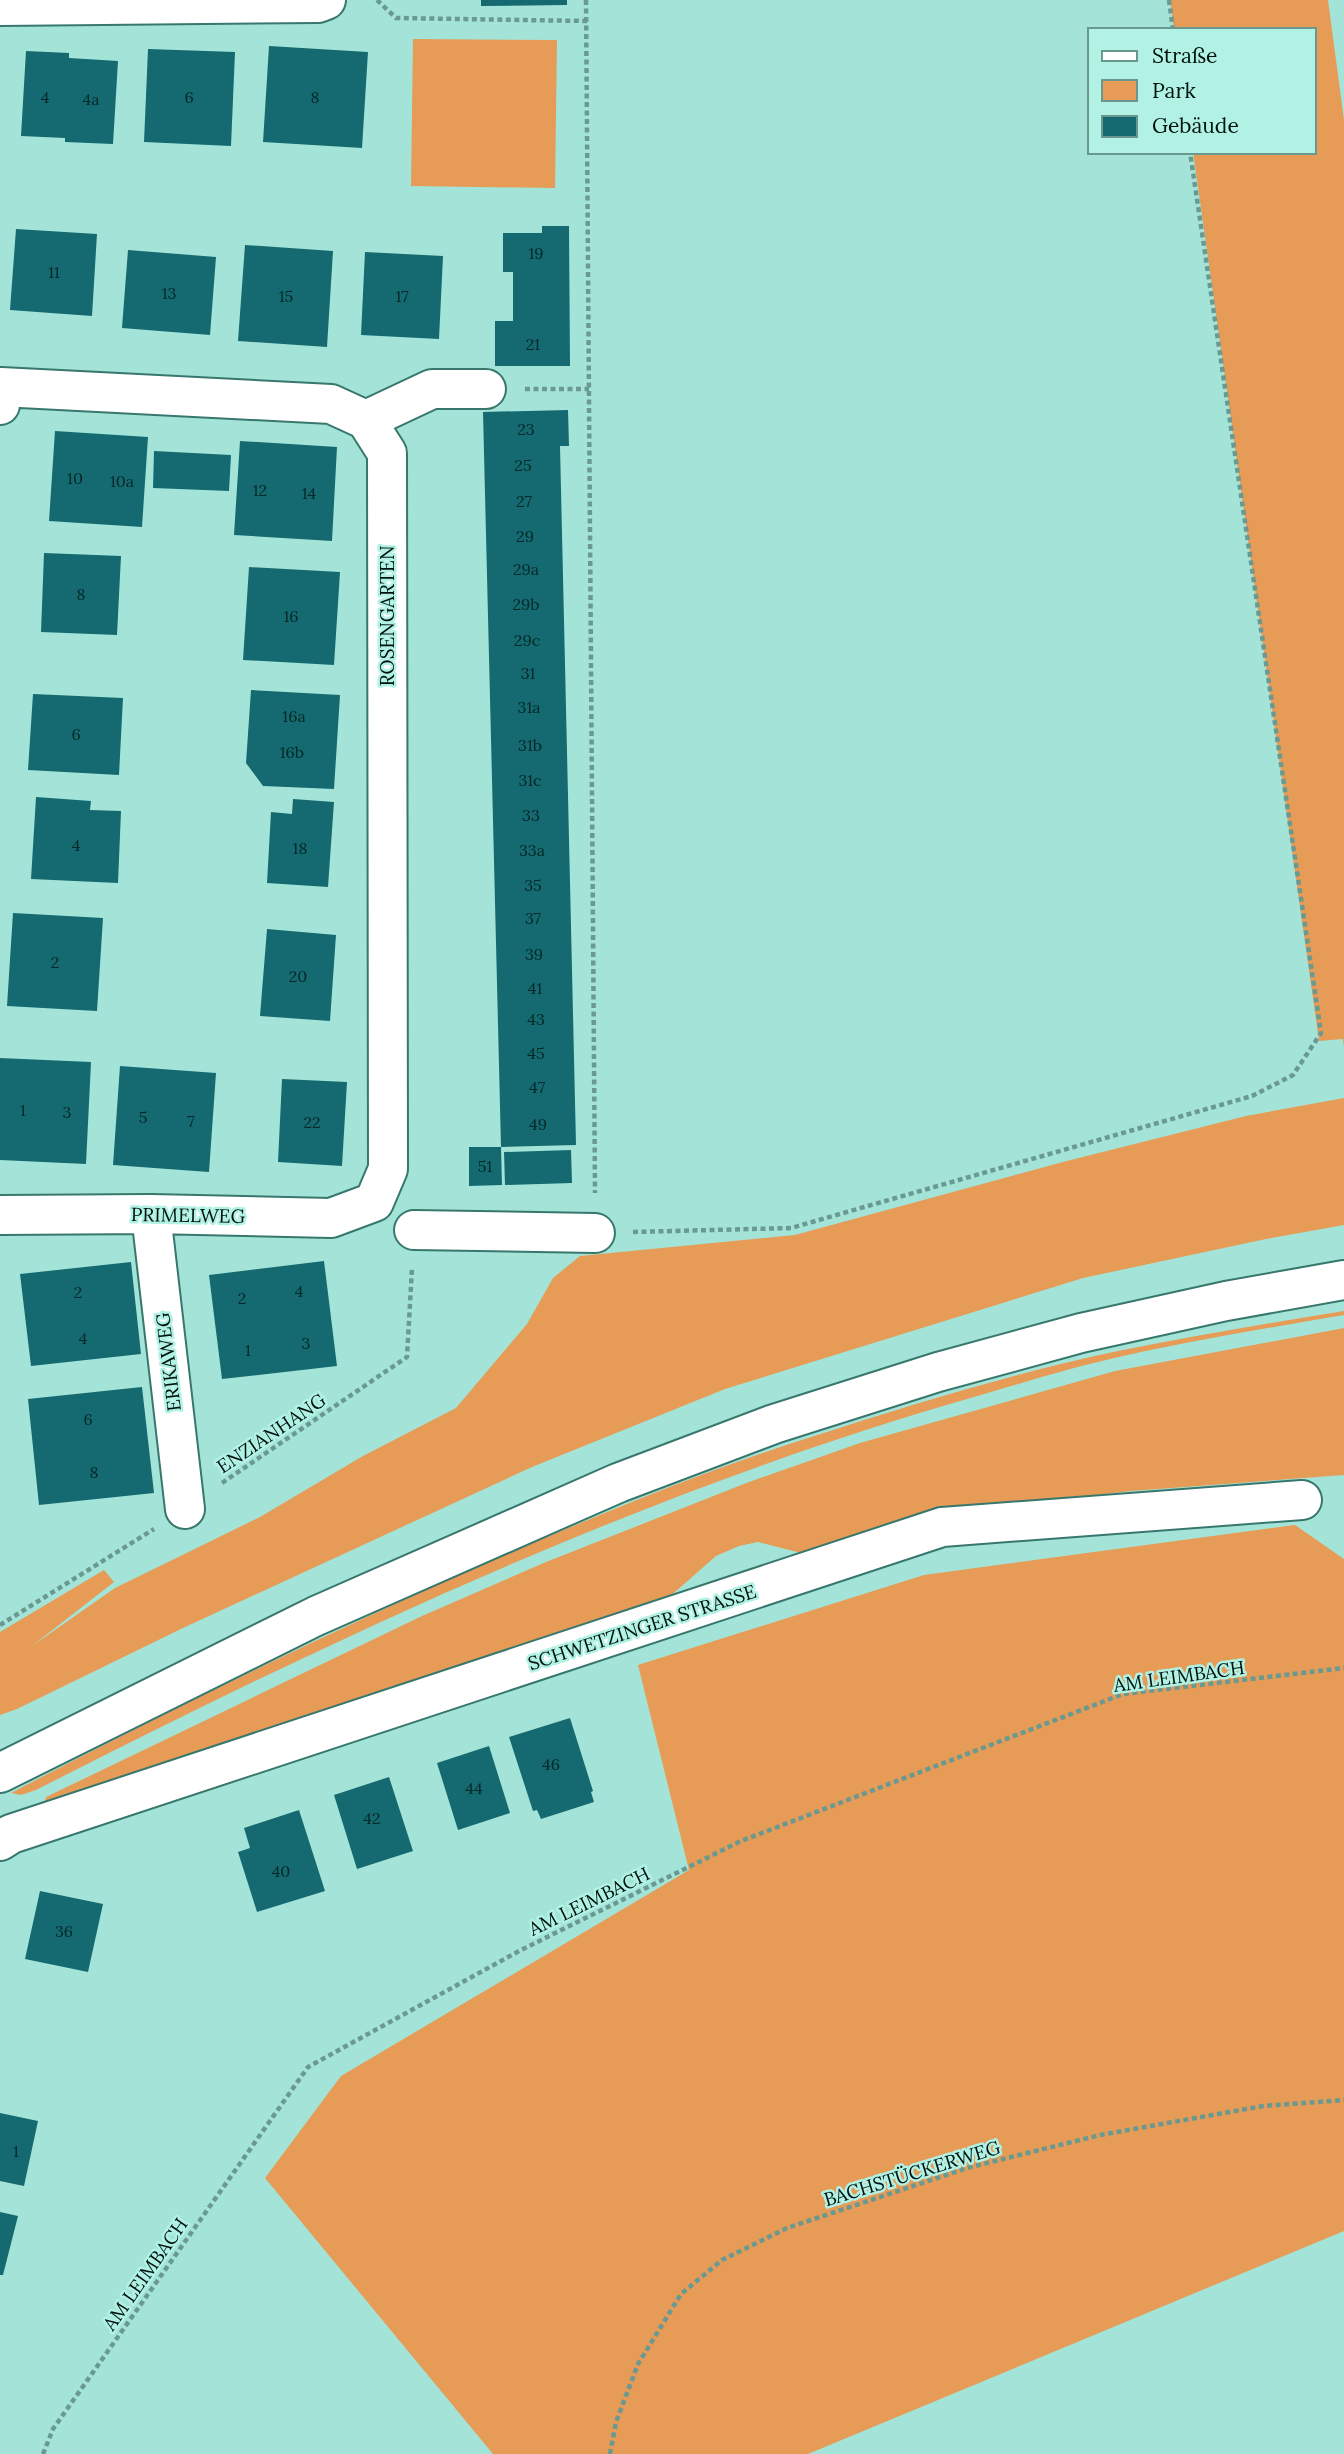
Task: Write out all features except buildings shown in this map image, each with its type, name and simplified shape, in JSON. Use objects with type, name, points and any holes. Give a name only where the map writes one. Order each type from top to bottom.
[{"type":"street","points":[[0,6],[318,3],[326,0]]},
{"type":"street","points":[[0,392],[331,404],[366,420],[432,389],[486,389]]},
{"type":"street","name":"ROSENGARTEN","points":[[366,420],[387,453],[388,1169],[374,1202]]},
{"type":"street","name":"PRIMELWEG","points":[[0,1215],[151,1214],[331,1218],[374,1202]]},
{"type":"street","name":"ERIKAWEG","points":[[151,1214],[185,1509]]},
{"type":"street","points":[[414,1230],[595,1233]]},
{"type":"street","points":[[0,1773],[316,1616],[618,1483],[774,1424],[938,1372],[1094,1330],[1226,1301],[1344,1280]]},
{"type":"street","name":"SCHWETZINGER STRASSE","points":[[0,1841],[11,1834],[942,1527],[1301,1500]]},
{"type":"path","points":[[377,0],[396,18],[587,21]]},
{"type":"path","points":[[586,0],[595,1233],[792,1228],[1252,1096],[1293,1075],[1321,1032],[1190,154]]},
{"type":"path","points":[[1169,0],[1173,28]]},
{"type":"path","points":[[486,389],[589,389]]},
{"type":"path","name":"ENZIANHANG","points":[[0,1625],[185,1509],[407,1357],[414,1230]]},
{"type":"path","name":"AM LEIMBACH","points":[[43,2454],[53,2429],[308,2067],[519,1951],[741,1841],[1123,1694],[1344,1668]]},
{"type":"path","name":"BACHSTÜCKERWEG","points":[[610,2454],[615,2422],[638,2364],[681,2294],[722,2260],[787,2228],[967,2168],[1100,2135],[1263,2106],[1344,2100]]},
{"type":"green space","points":[[1170,0],[1328,0],[1344,120],[1344,1047],[1343,1039],[1319,1041],[1193,154],[1316,154],[1316,28],[1174,28]]},
{"type":"green space","points":[[413,39],[557,40],[555,188],[411,186]]},
{"type":"green space","points":[[1344,1098],[1344,1225],[1083,1278],[725,1389],[532,1467],[0,1715],[0,1632],[104,1570],[114,1582],[32,1646],[115,1588],[260,1517],[363,1456],[456,1408],[527,1324],[553,1278],[580,1256],[795,1235],[1063,1162],[1246,1116]]},
{"type":"green space","points":[[1344,1311],[1344,1315],[1192,1342],[1070,1369],[852,1435],[732,1476],[495,1571],[264,1677],[36,1790],[21,1795],[11,1793],[193,1700],[377,1612],[577,1524],[730,1464],[962,1390],[1040,1369],[1146,1345]]},
{"type":"green space","points":[[1344,1328],[1344,1475],[1131,1491],[1010,1505],[920,1523],[801,1553],[758,1542],[739,1546],[716,1556],[667,1599],[43,1807],[46,1797],[422,1616],[546,1562],[749,1482],[860,1443],[1115,1371]]},
{"type":"green space","points":[[1295,1525],[1344,1559],[1344,2231],[808,2454],[493,2454],[265,2178],[341,2076],[689,1870],[638,1665],[924,1575]]}]
